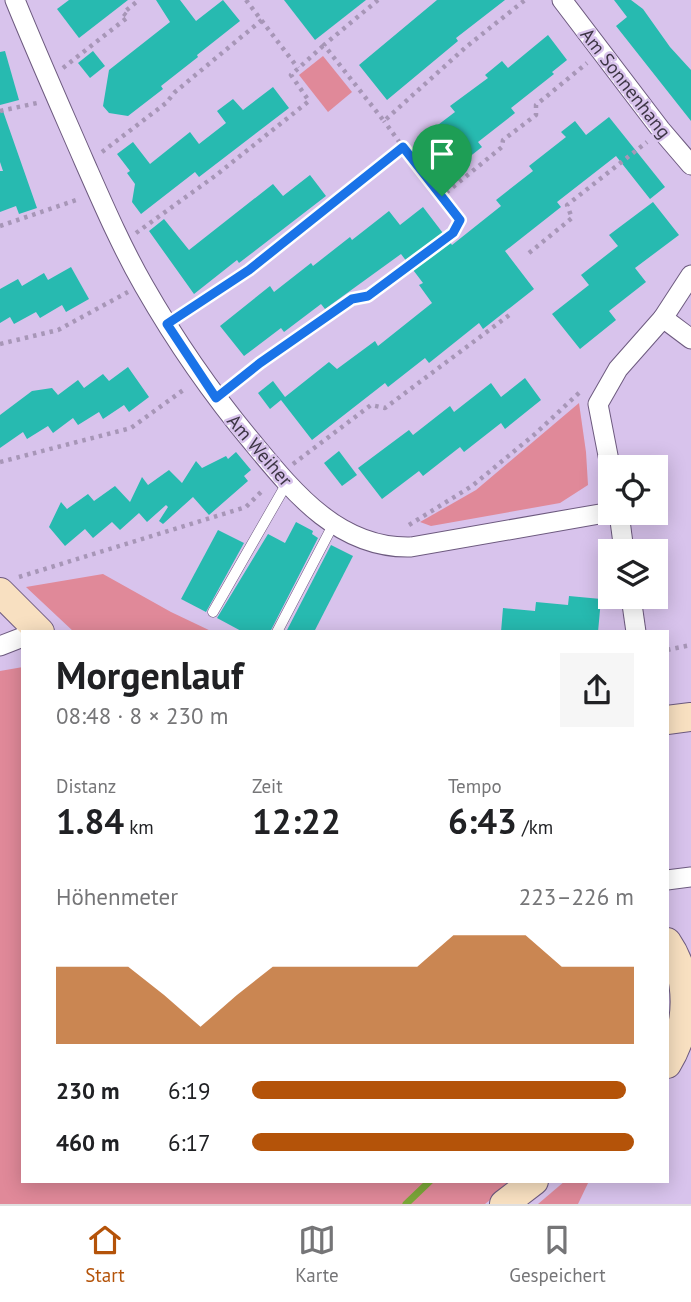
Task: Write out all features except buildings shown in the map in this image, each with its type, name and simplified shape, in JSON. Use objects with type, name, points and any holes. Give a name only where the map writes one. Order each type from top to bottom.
[{"type":"main road","points":[[5,586],[32,630]]},
{"type":"main road","points":[[669,720],[691,717]]},
{"type":"main road","points":[[669,946],[681,968],[687,1007],[681,1033],[669,1060]]},
{"type":"main road","points":[[504,1204],[531,1183]]},
{"type":"street","name":"Am Weiher","points":[[15,0],[97,193],[142,284],[216,398],[283,479],[333,525],[363,541],[391,548],[411,547],[598,514]]},
{"type":"street","name":"Am Sonnenhang","points":[[562,0],[691,165]]},
{"type":"street","points":[[608,455],[598,404],[618,369],[663,318],[691,275]]},
{"type":"street","points":[[663,318],[691,339]]},
{"type":"street","points":[[633,609],[636,630]]},
{"type":"street","points":[[0,646],[21,638]]},
{"type":"street","points":[[669,880],[691,877]]},
{"type":"lane","points":[[213,612],[283,479]]},
{"type":"lane","points":[[278,630],[333,525]]},
{"type":"path","points":[[48,79],[128,17],[123,13],[139,0]]},
{"type":"path","points":[[246,0],[298,68]]},
{"type":"path","points":[[122,243],[215,176],[309,101],[291,75],[378,0]]},
{"type":"path","points":[[384,121],[466,47],[525,0]]},
{"type":"path","points":[[86,165],[166,103],[175,92],[263,19]]},
{"type":"path","points":[[216,398],[260,363],[352,299],[368,296],[453,233],[460,220],[324,46]]},
{"type":"path","points":[[442,196],[502,147],[503,140],[536,115],[536,105],[601,52]]},
{"type":"path","points":[[0,111],[56,98]]},
{"type":"path","points":[[529,253],[572,218],[567,205],[662,130]]},
{"type":"path","points":[[167,324],[249,270],[403,147]]},
{"type":"path","points":[[0,226],[97,193]]},
{"type":"path","points":[[0,344],[58,330],[142,284]]},
{"type":"path","points":[[5,586],[246,506],[283,479],[371,405],[385,408],[512,313]]},
{"type":"path","points":[[0,463],[131,428],[201,377]]},
{"type":"path","points":[[391,548],[404,528],[472,485],[535,434],[585,387]]},
{"type":"path","points":[[669,650],[691,645]]},
{"type":"shaded area","points":[[323,56],[352,92],[328,112],[299,75]]},
{"type":"shaded area","points":[[579,403],[588,485],[560,503],[431,526],[420,522],[476,490]]},
{"type":"shaded area","points":[[103,574],[209,630],[72,630],[26,587]]},
{"type":"shaded area","points":[[21,667],[21,1183],[511,1183],[485,1204],[0,1204],[0,671]]},
{"type":"shaded area","points":[[563,1183],[588,1183],[578,1204],[538,1204]]},
{"type":"waterway","points":[[406,1204],[428,1183]]},
{"type":"route","points":[[403,147],[442,196],[460,220],[453,233],[368,296],[352,299],[260,363],[216,398],[167,324],[249,270],[403,147]]}]
